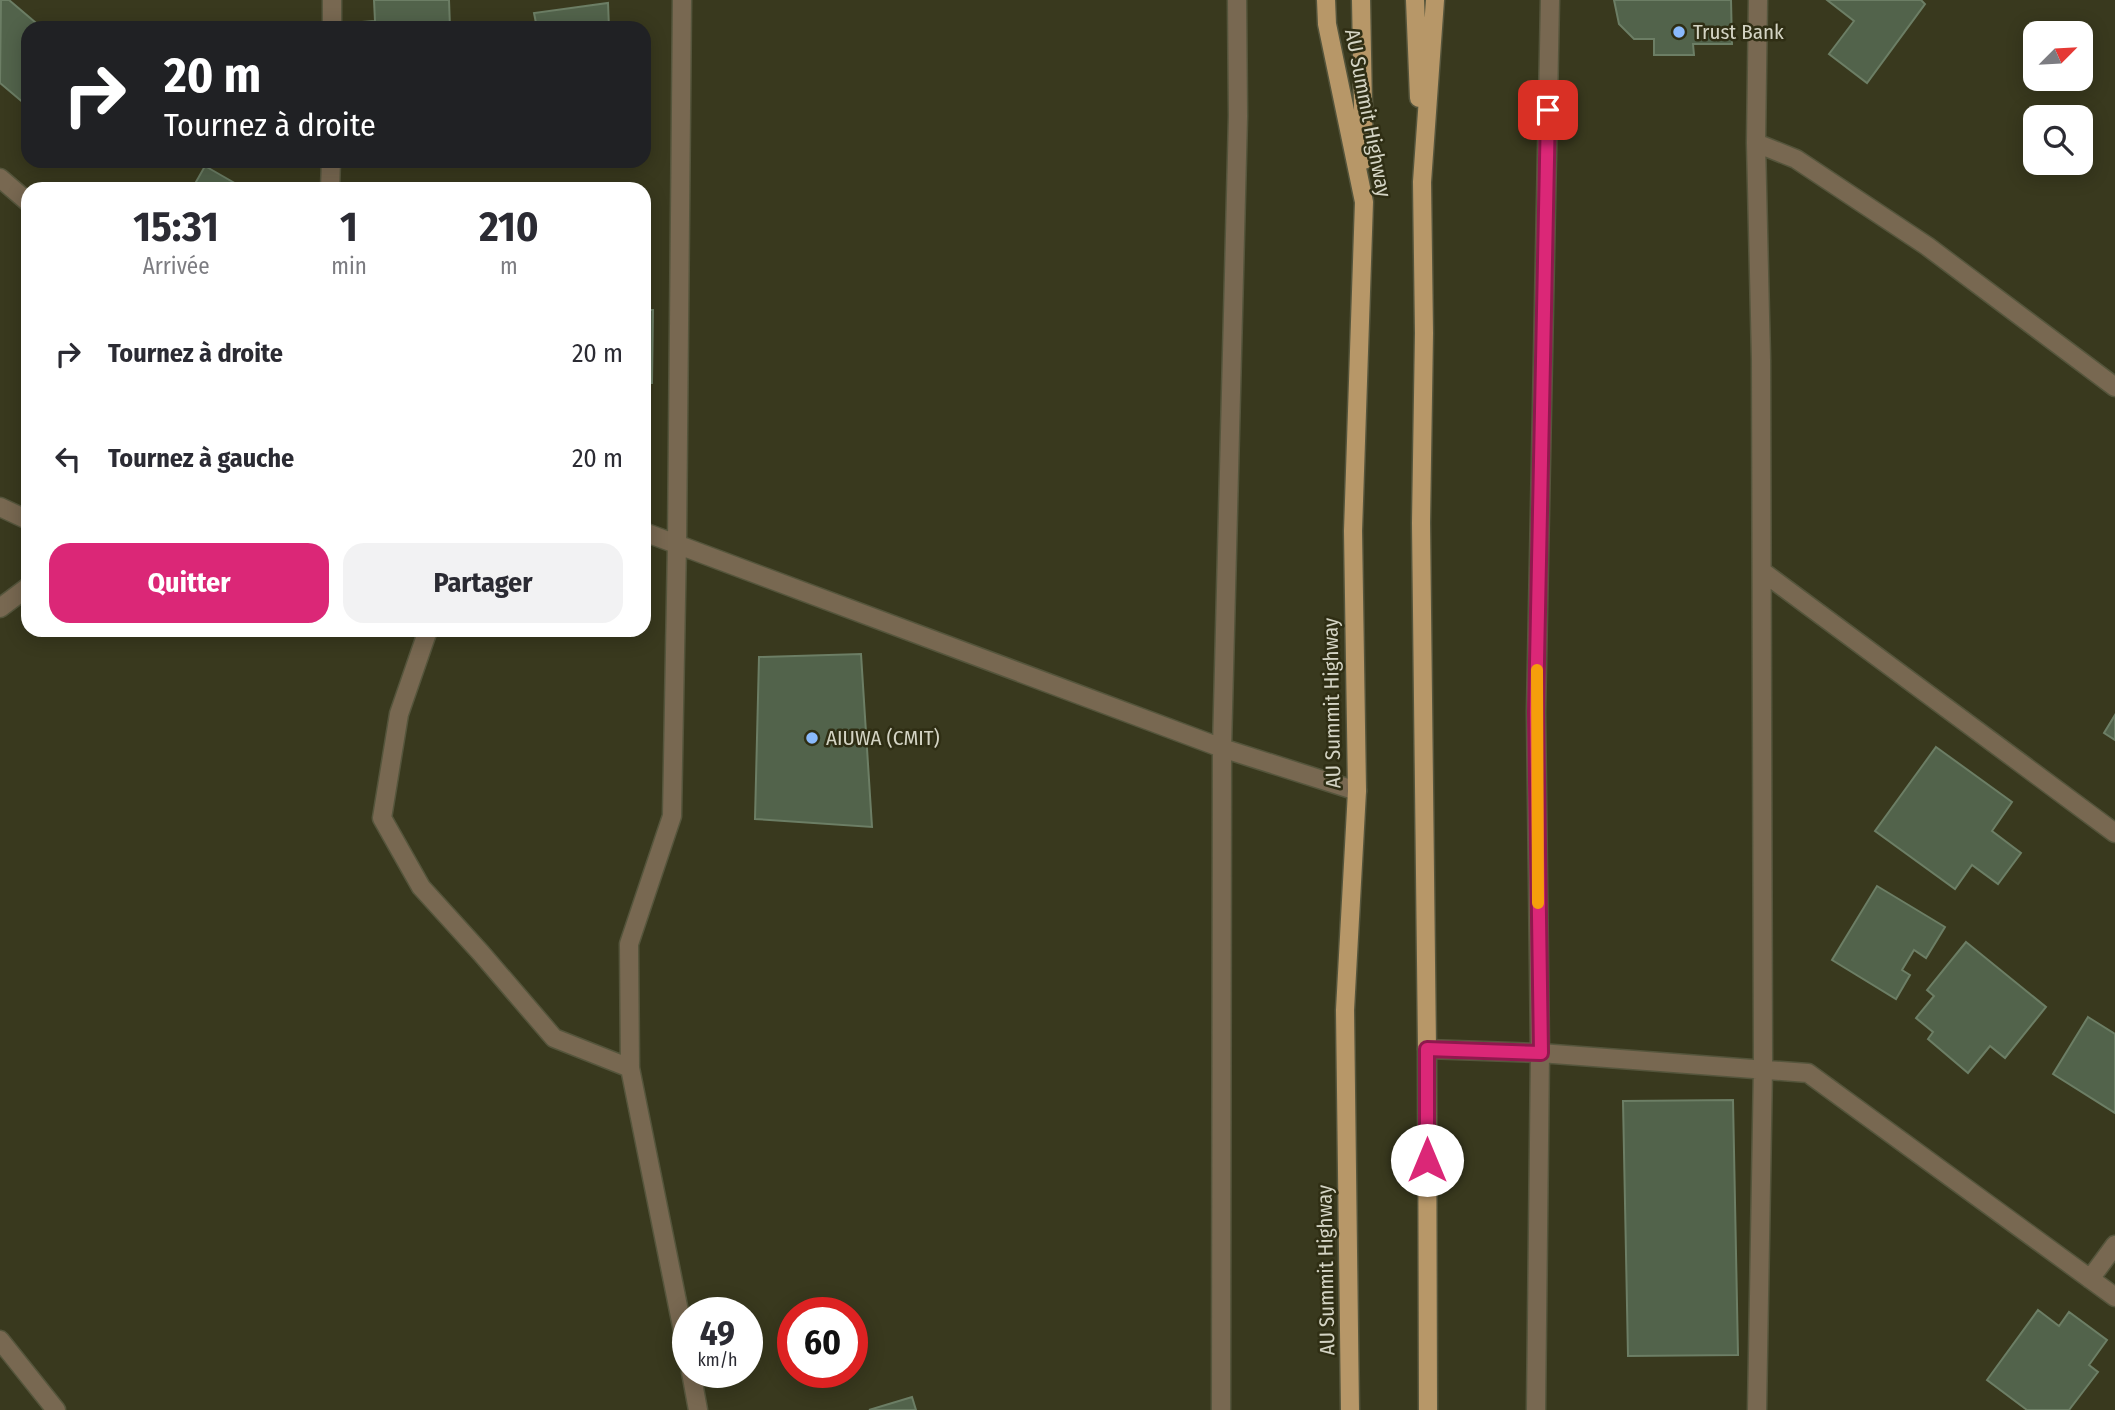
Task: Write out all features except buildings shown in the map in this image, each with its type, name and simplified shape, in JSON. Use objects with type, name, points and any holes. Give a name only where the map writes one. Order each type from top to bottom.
[{"type":"main road","name":"AU Summit Highway","points":[[1326,0],[1327,24],[1364,202],[1353,531],[1357,790],[1345,1010],[1350,1410]]},
{"type":"main road","points":[[1361,0],[1364,202]]},
{"type":"main road","points":[[1415,0],[1422,182]]},
{"type":"main road","name":"AU Summit Highway","points":[[1428,1410],[1421,537],[1424,333],[1422,182],[1435,0]]},
{"type":"street","points":[[332,0],[332,21]]},
{"type":"street","points":[[676,1297],[630,1068],[629,944],[672,816],[682,0]]},
{"type":"street","points":[[1221,1410],[1222,748],[1238,117],[1237,0]]},
{"type":"street","points":[[1536,1410],[1541,1053],[1536,712],[1550,0]]},
{"type":"street","points":[[1757,1410],[1763,1068],[1763,572],[1756,144],[1758,0]]},
{"type":"street","points":[[1756,144],[1796,159],[1927,246],[2115,387]]},
{"type":"street","points":[[0,178],[21,196]]},
{"type":"street","points":[[0,507],[21,517]]},
{"type":"street","points":[[651,534],[1222,748],[1357,790]]},
{"type":"street","points":[[1763,572],[2115,833]]},
{"type":"street","points":[[0,608],[21,592]]},
{"type":"street","points":[[426,637],[399,714],[382,818],[421,887],[554,1038],[630,1068]]},
{"type":"street","points":[[1427,1049],[1541,1053],[1808,1073],[2115,1297]]},
{"type":"street","points":[[2090,1279],[2115,1245]]},
{"type":"street","points":[[0,1340],[56,1410]]},
{"type":"street","points":[[694,1388],[698,1410]]},
{"type":"slow traffic","points":[[1537,670],[1538,903]]},
{"type":"place","name":"Trust Bank","points":[[1679,32]]},
{"type":"place","name":"AIUWA (CMIT)","points":[[812,738]]},
{"type":"route","points":[[1427,1160],[1427,1049],[1541,1053],[1536,712],[1548,110]]}]
